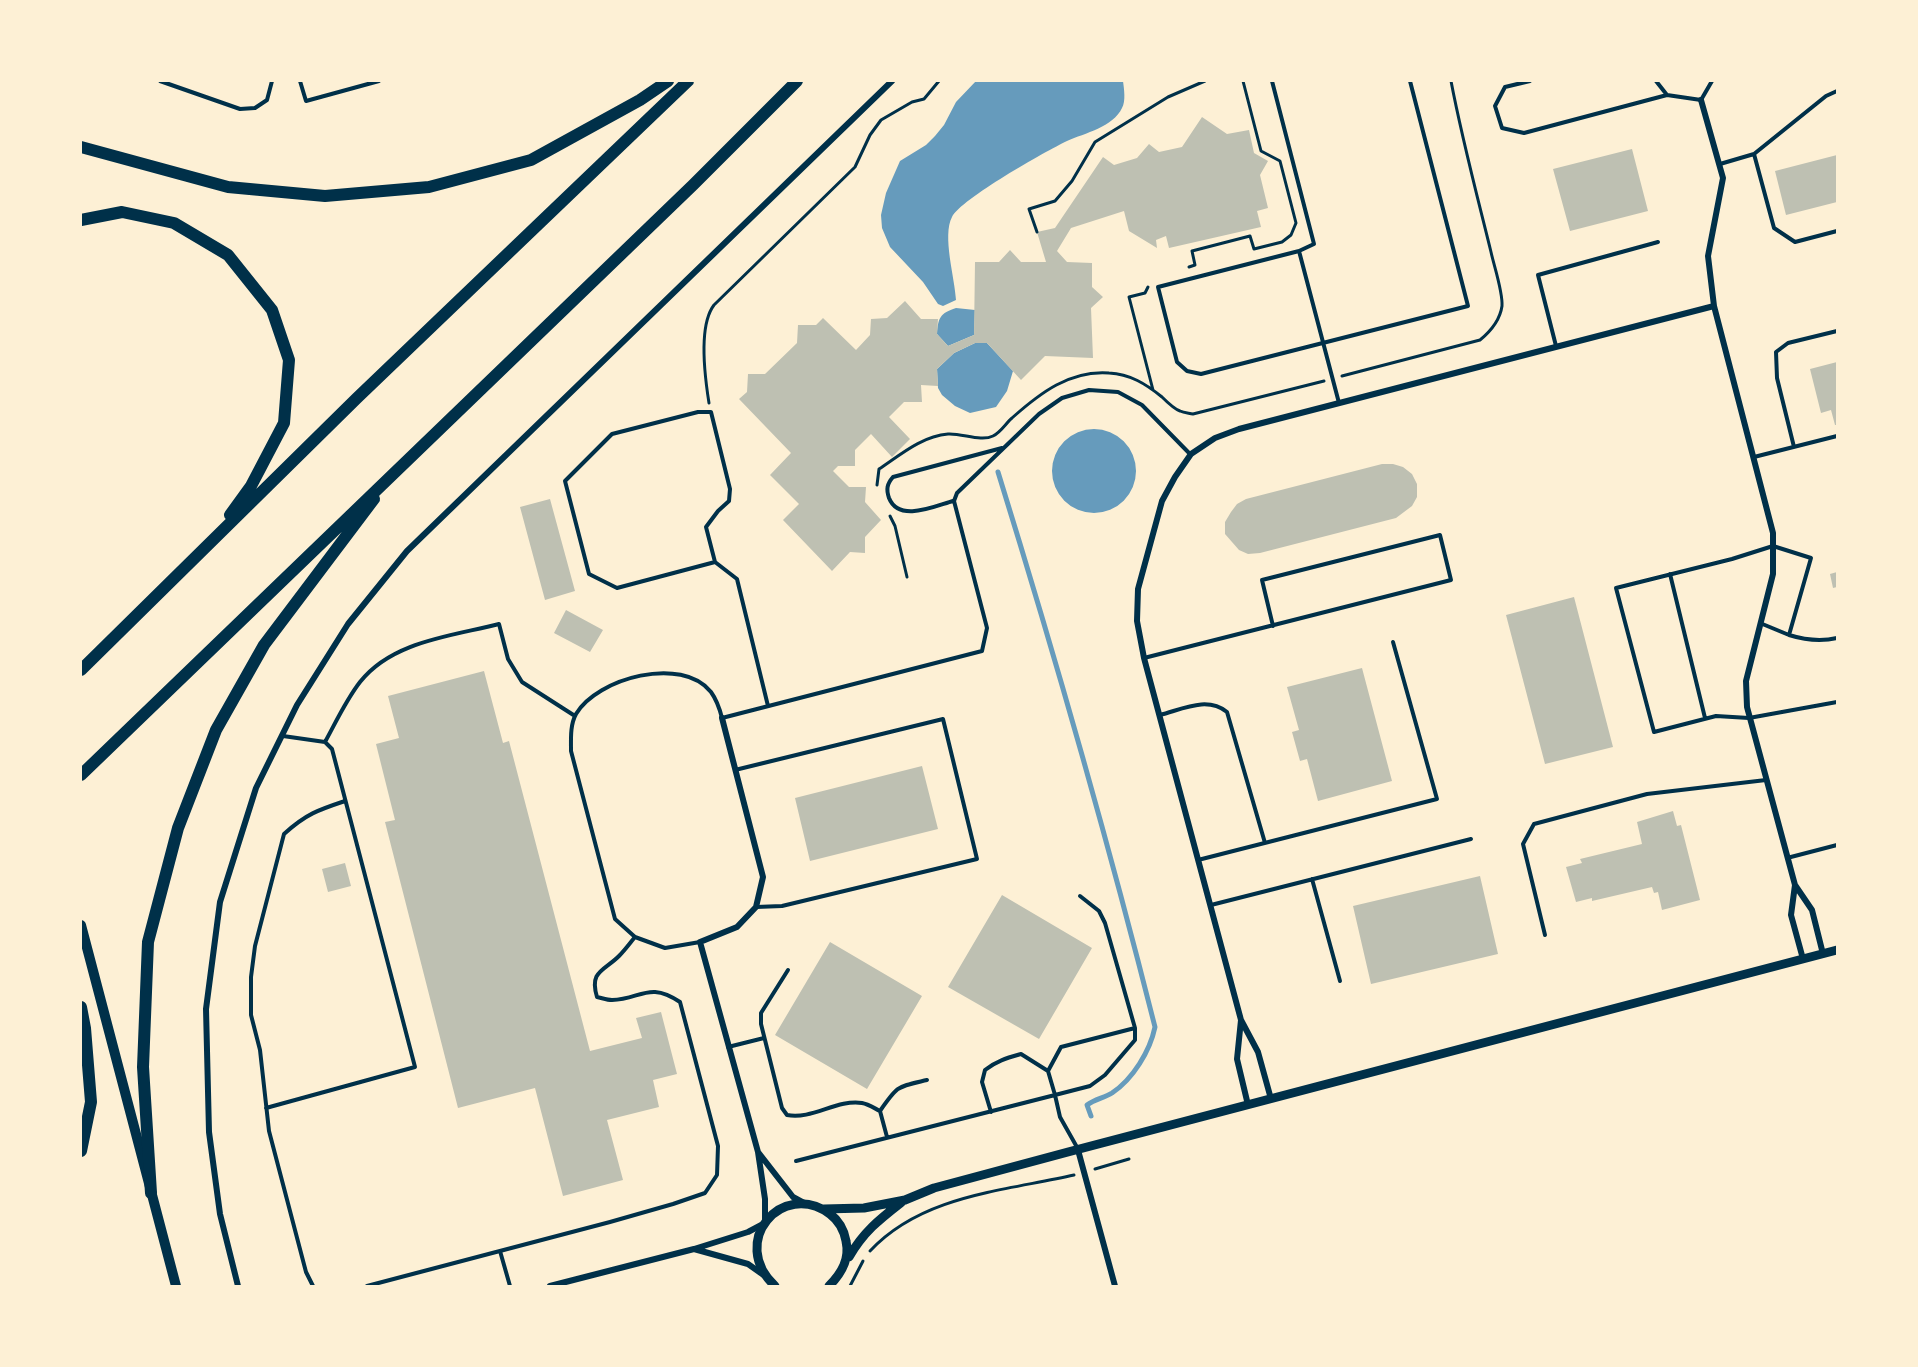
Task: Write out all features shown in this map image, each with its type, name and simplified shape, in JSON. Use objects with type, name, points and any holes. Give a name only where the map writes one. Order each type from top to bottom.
[{"type":"highway","points":[[81,147],[228,188],[325,196],[429,187],[531,160],[640,100],[668,81]]},
{"type":"highway","points":[[81,670],[357,398],[688,81]]},
{"type":"highway","points":[[81,775],[693,185],[797,81]]},
{"type":"highway","points":[[81,220],[122,212],[174,223],[228,255],[272,310],[289,360],[284,423],[251,486],[206,547]]},
{"type":"highway","points":[[151,1193],[143,1067],[148,942],[178,828],[216,730],[264,645],[398,468]]},
{"type":"highway","points":[[81,1007],[91,1102],[81,1151]]},
{"type":"main road","points":[[81,925],[176,1286]]},
{"type":"main road","points":[[775,1286],[759,1266],[756,1254],[759,1232],[774,1213],[786,1207],[807,1204],[824,1209],[864,1208],[905,1200],[934,1188],[1837,950]]},
{"type":"main road","points":[[829,1286],[839,1276],[858,1240],[872,1225],[905,1200]]},
{"type":"main road","points":[[824,1209],[834,1217],[844,1233],[847,1251],[845,1263]]},
{"type":"street","points":[[238,1286],[220,1214],[209,1132],[206,1009],[220,902],[256,788],[297,705],[348,624],[406,551],[892,81]]},
{"type":"street","points":[[1701,100],[1723,178],[1708,256],[1714,306],[1773,533],[1773,574],[1746,681],[1747,707],[1795,885],[1812,910],[1823,954]]},
{"type":"street","points":[[1271,1099],[1258,1052],[1240,1020],[1144,658],[1137,621],[1138,589],[1162,501],[1175,477],[1191,454],[1215,438],[1239,429],[1714,306]]},
{"type":"street","points":[[550,1286],[694,1249],[748,1232],[765,1223],[766,1207],[758,1152],[700,942],[737,927],[756,907],[763,877],[722,718]]},
{"type":"street","points":[[1795,885],[1791,915],[1803,959]]},
{"type":"street","points":[[1240,1020],[1237,1059],[1248,1104]]},
{"type":"street","points":[[1078,1150],[1115,1286]]},
{"type":"street","points":[[758,1152],[793,1197],[807,1204]]},
{"type":"street","points":[[694,1249],[748,1264],[765,1276]]},
{"type":"lane","points":[[160,81],[240,109],[255,108],[267,100],[273,85],[272,81]]},
{"type":"lane","points":[[300,81],[306,101],[380,81]]},
{"type":"lane","points":[[1272,81],[1314,244],[1299,251],[1158,287],[1177,362],[1187,371],[1201,374],[1468,306],[1410,81]]},
{"type":"lane","points":[[1530,81],[1505,87],[1495,106],[1502,128],[1524,133],[1667,95],[1701,100],[1712,81]]},
{"type":"lane","points":[[1656,81],[1667,95]]},
{"type":"lane","points":[[1719,164],[1754,154],[1826,96],[1837,92]]},
{"type":"lane","points":[[1754,154],[1774,228],[1795,242],[1837,231]]},
{"type":"lane","points":[[1556,347],[1538,275],[1658,242]]},
{"type":"lane","points":[[1299,251],[1339,403]]},
{"type":"lane","points":[[1794,447],[1777,378],[1776,351],[1788,343],[1837,331]]},
{"type":"lane","points":[[700,942],[665,948],[635,937],[615,919],[572,751],[570,733],[575,716],[595,693],[609,686],[646,675],[678,674],[696,681],[711,692],[722,718],[982,651],[987,628],[954,501],[957,493],[1003,447],[1039,414],[1062,398],[1089,390],[1118,392],[1142,405],[1191,454]]},
{"type":"lane","points":[[715,562],[617,588],[589,574],[565,481],[612,434],[698,412],[711,412],[730,489],[729,501],[706,527],[715,562],[737,579],[768,706]]},
{"type":"lane","points":[[1754,457],[1837,436]]},
{"type":"lane","points":[[954,501],[908,513],[897,509],[890,501],[888,483],[893,477],[1003,447]]},
{"type":"lane","points":[[1144,658],[1273,626],[1451,580],[1440,535],[1262,580],[1273,626]]},
{"type":"lane","points":[[1789,634],[1811,558],[1773,546],[1732,559],[1616,588],[1654,732],[1716,716],[1749,718],[1837,702]]},
{"type":"lane","points":[[1670,574],[1705,718]]},
{"type":"lane","points":[[1760,623],[1805,640],[1837,638]]},
{"type":"lane","points":[[325,742],[361,681],[384,660],[414,645],[499,624],[508,659],[522,682],[575,716]]},
{"type":"lane","points":[[1198,860],[1437,799],[1393,642]]},
{"type":"lane","points":[[1160,715],[1206,703],[1218,705],[1227,712],[1265,843]]},
{"type":"lane","points":[[735,770],[943,719],[977,859],[782,906],[756,907]]},
{"type":"lane","points":[[266,1108],[415,1067],[332,749],[325,742],[282,735]]},
{"type":"lane","points":[[1545,935],[1523,844],[1534,824],[1647,794],[1766,780]]},
{"type":"lane","points":[[313,1286],[306,1272],[269,1131],[260,1050],[251,1015],[251,977],[255,946],[284,834],[298,821],[313,812],[345,801]]},
{"type":"lane","points":[[1210,905],[1471,838]]},
{"type":"lane","points":[[1787,858],[1837,845]]},
{"type":"lane","points":[[1312,879],[1340,981]]},
{"type":"lane","points":[[796,1161],[1090,1086],[1105,1075],[1135,1040],[1135,1028],[1105,923],[1099,911],[1080,896]]},
{"type":"lane","points":[[367,1286],[673,1204],[705,1193],[717,1175],[718,1146],[680,1002],[669,994],[651,991],[612,1000],[597,998],[594,985],[599,971],[619,957],[635,937]]},
{"type":"lane","points":[[788,970],[761,1012],[760,1024],[782,1108],[787,1115],[797,1117],[853,1102],[864,1103],[880,1111],[887,1137]]},
{"type":"lane","points":[[1078,1150],[1060,1117],[1048,1071],[1061,1047],[1135,1028]]},
{"type":"lane","points":[[728,1047],[764,1038]]},
{"type":"lane","points":[[991,1112],[982,1082],[985,1070],[992,1064],[1021,1054],[1048,1071]]},
{"type":"lane","points":[[880,1111],[894,1091],[901,1086],[927,1080]]},
{"type":"lane","points":[[500,1251],[510,1286]]},
{"type":"path","points":[[711,412],[706,380],[705,323],[707,313],[855,167],[870,135],[881,120],[912,102],[924,99],[939,81]]},
{"type":"path","points":[[1037,232],[1029,209],[1055,201],[1072,181],[1095,141],[1168,97],[1205,81]]},
{"type":"path","points":[[1187,267],[1195,265],[1192,251],[1250,237],[1254,249],[1282,242],[1291,236],[1296,223],[1280,161],[1261,151],[1243,81]]},
{"type":"path","points":[[1149,284],[1145,292],[1129,297],[1153,390]]},
{"type":"path","points":[[1099,1168],[1129,1160]]},
{"type":"path","points":[[850,1286],[866,1256],[882,1238],[898,1226],[940,1206],[983,1193],[1072,1175]]},
{"type":"water","points":[[976,81],[1123,81],[1124,102],[1118,115],[1105,125],[1067,141],[1024,165],[959,209],[952,217],[948,235],[956,300],[943,306],[938,304],[923,282],[890,247],[882,228],[881,215],[886,193],[900,161],[926,145],[935,136],[944,125],[956,102]]},
{"type":"water","points":[[956,308],[975,310],[974,335],[948,346],[937,334],[938,324],[943,314]]},
{"type":"water","points":[[975,343],[987,343],[1013,371],[1007,391],[996,407],[970,413],[955,406],[942,395],[938,388],[937,369],[954,353]]},
{"type":"water","points":[[1094,429],[1110,432],[1129,448],[1136,471],[1133,487],[1117,506],[1094,513],[1078,510],[1059,494],[1052,471],[1055,455],[1071,436]]},
{"type":"building","points":[[1202,117],[1227,134],[1249,130],[1254,153],[1268,161],[1260,175],[1268,208],[1257,211],[1261,227],[1169,248],[1166,236],[1156,240],[1157,248],[1129,231],[1124,211],[1071,228],[1057,251],[1067,262],[1092,263],[1092,287],[1103,297],[1091,308],[1093,358],[1045,356],[1021,380],[987,343],[975,343],[954,353],[937,369],[938,386],[921,385],[922,402],[904,402],[889,417],[910,439],[892,457],[871,434],[855,450],[855,466],[838,466],[833,471],[849,487],[866,487],[865,502],[881,520],[865,537],[865,553],[850,552],[832,571],[783,520],[799,504],[770,475],[791,453],[739,399],[747,392],[748,374],[765,374],[797,343],[798,325],[816,325],[823,318],[856,350],[870,335],[871,319],[887,318],[905,301],[921,319],[938,319],[937,334],[948,346],[974,335],[975,262],[999,262],[1010,250],[1021,262],[1046,262],[1037,232],[1055,228],[1103,157],[1114,165],[1137,158],[1149,144],[1159,152],[1182,147]]},
{"type":"building","points":[[1632,149],[1648,211],[1570,231],[1553,169]]},
{"type":"building","points":[[1837,155],[1837,202],[1786,215],[1775,171]]},
{"type":"building","points":[[1837,362],[1837,425],[1835,425],[1831,410],[1821,413],[1810,369]]},
{"type":"building","points":[[1382,464],[1403,467],[1412,474],[1417,484],[1417,497],[1412,506],[1396,518],[1260,553],[1248,554],[1239,550],[1225,534],[1225,522],[1231,512],[1237,504],[1246,499]]},
{"type":"building","points":[[550,499],[575,591],[545,600],[520,507]]},
{"type":"building","points":[[1837,572],[1837,587],[1833,588],[1830,574]]},
{"type":"building","points":[[1574,597],[1613,747],[1545,764],[1506,615]]},
{"type":"building","points":[[566,610],[603,630],[590,652],[554,633]]},
{"type":"building","points":[[1362,668],[1392,781],[1318,801],[1307,759],[1300,761],[1292,732],[1299,730],[1287,687]]},
{"type":"building","points":[[484,671],[503,743],[509,741],[590,1051],[642,1038],[636,1018],[661,1012],[677,1074],[653,1080],[659,1107],[607,1120],[623,1180],[563,1196],[535,1088],[458,1108],[385,822],[395,820],[376,744],[399,738],[388,696]]},
{"type":"building","points":[[922,766],[938,829],[810,861],[795,798]]},
{"type":"building","points":[[1673,811],[1677,826],[1681,825],[1700,900],[1662,910],[1658,892],[1654,893],[1652,887],[1592,901],[1592,898],[1576,902],[1566,867],[1582,863],[1580,859],[1642,844],[1637,822]]},
{"type":"building","points":[[345,863],[351,886],[328,892],[322,869]]},
{"type":"building","points":[[1480,876],[1498,954],[1371,984],[1353,906]]},
{"type":"building","points":[[1002,895],[1092,948],[1039,1039],[948,987]]},
{"type":"building","points":[[830,942],[922,996],[867,1089],[775,1035]]},
{"type":"waterway","points":[[998,472],[1080,749],[1155,1027],[1145,1055],[1134,1072],[1112,1093],[1087,1105],[1091,1116]]}]
